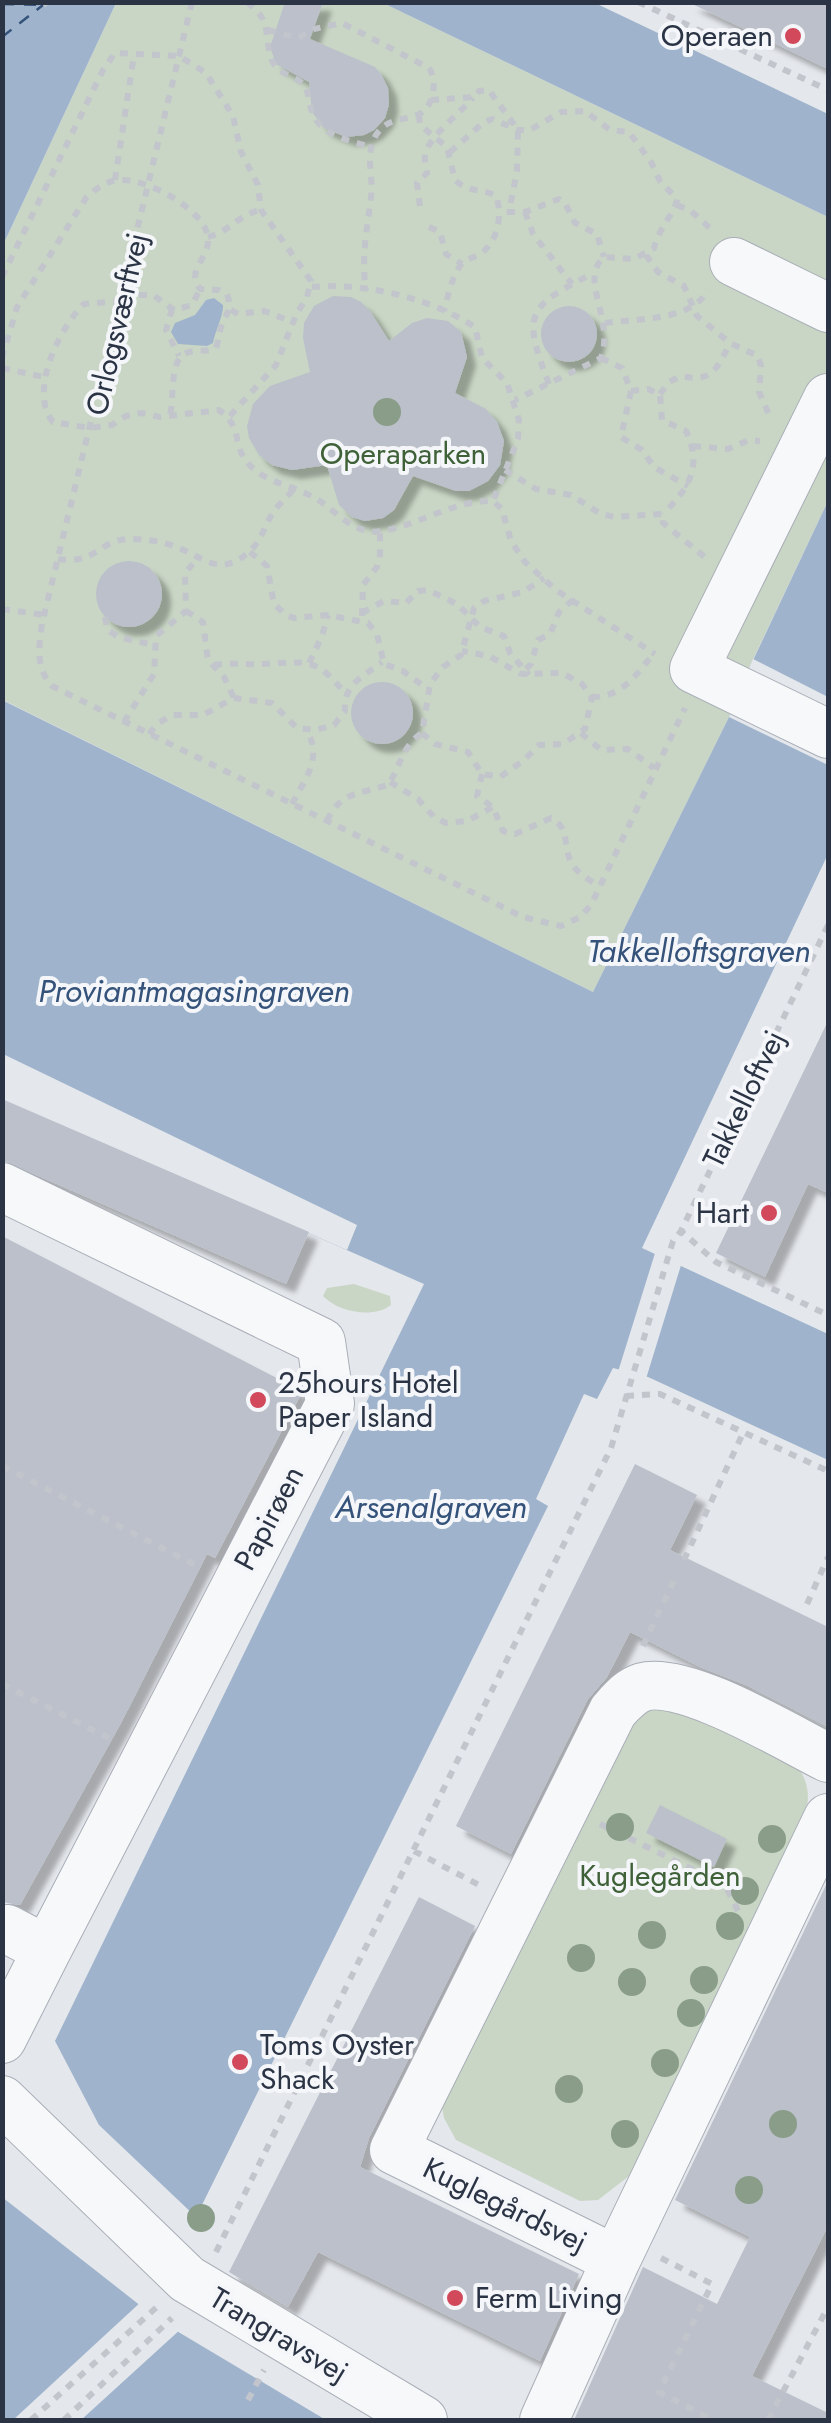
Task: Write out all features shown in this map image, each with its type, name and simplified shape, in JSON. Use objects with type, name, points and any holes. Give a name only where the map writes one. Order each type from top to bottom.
[{"type":"street","points":[[720,261],[828,308]]},
{"type":"street","points":[[828,398],[791,443],[737,581],[674,661],[828,734]]},
{"type":"street","name":"Papirøen","points":[[2,1186],[321,1342],[330,1404],[146,1757],[27,1939],[2,2039]]},
{"type":"street","points":[[518,1904],[614,1711],[628,1694],[645,1686],[670,1685],[710,1699],[828,1758]]},
{"type":"street","points":[[544,2420],[828,1818]]},
{"type":"street","name":"Kuglegårdsvej","points":[[518,1904],[394,2150],[621,2250]]},
{"type":"street","points":[[2,2100],[190,2283]]},
{"type":"street","name":"Trangravsvej","points":[[190,2283],[424,2420]]},
{"type":"path","name":"Orlogsværftvej","points":[[192,2],[90,428],[112,425],[141,413],[170,416],[206,409],[229,416]]},
{"type":"path","points":[[247,2],[265,20],[273,62],[307,90],[316,121],[332,135],[372,147]]},
{"type":"path","points":[[638,2],[828,90]]},
{"type":"path","points":[[268,30],[298,38],[314,29],[342,23],[429,68],[434,84],[430,100],[419,115],[420,125],[450,152],[455,180],[469,190],[496,196],[505,212]]},
{"type":"path","points":[[2,277],[114,54],[179,56],[206,73],[232,116],[242,152],[258,185],[260,210],[312,281],[282,354],[268,376],[229,416],[236,427],[244,460],[269,480],[318,499],[340,520],[360,529],[380,532],[474,500],[493,501],[502,509],[511,541],[525,562],[574,600],[674,661],[687,705],[591,905],[580,917],[562,926],[541,924],[124,722],[52,686],[43,676],[38,648],[44,614],[90,428],[53,422],[44,412],[44,377],[76,311],[84,304],[153,295],[172,308],[192,305],[200,289],[194,274],[206,251],[208,237],[176,197],[126,179],[100,185],[86,198],[17,307],[2,358]]},
{"type":"path","points":[[114,180],[134,55]]},
{"type":"path","points":[[420,206],[417,183],[427,173],[425,155],[444,126],[479,92],[489,90],[518,130],[517,172],[494,237],[486,248],[462,264],[452,281],[444,311]]},
{"type":"path","points":[[430,100],[474,97]]},
{"type":"path","points":[[450,152],[483,123],[492,120],[518,130],[536,130],[562,112],[585,110],[610,130],[629,132],[660,181],[674,194],[677,204],[710,226],[720,261],[704,297],[692,305],[670,315],[605,323]]},
{"type":"path","points":[[366,291],[364,254],[372,147],[376,135],[394,119],[419,115]]},
{"type":"path","points":[[505,212],[525,212],[558,199],[565,203],[575,223],[597,234],[604,257]]},
{"type":"path","points":[[604,257],[634,259],[646,255],[654,248],[661,226],[677,204]]},
{"type":"path","points":[[208,237],[226,229],[239,216],[260,210]]},
{"type":"path","points":[[525,212],[533,234],[572,284]]},
{"type":"path","points":[[429,227],[440,232],[446,254],[462,264]]},
{"type":"path","points":[[646,255],[658,272],[684,286],[697,316],[730,343],[752,350],[761,361],[761,402],[791,443]]},
{"type":"path","points":[[549,384],[532,336],[535,311],[552,295],[592,274],[604,257]]},
{"type":"path","points":[[592,274],[605,323],[600,358]]},
{"type":"path","points":[[312,287],[333,285],[396,295],[444,311],[475,327],[482,358],[507,383],[519,420],[518,440],[493,501]]},
{"type":"path","points":[[170,416],[174,364],[180,356],[216,348],[221,326],[231,310],[227,294],[200,289]]},
{"type":"path","points":[[172,308],[166,330],[180,356]]},
{"type":"path","points":[[231,310],[238,314],[264,311],[293,322]]},
{"type":"path","points":[[730,343],[716,370],[698,380],[680,376],[660,394],[662,420],[686,430],[693,446],[691,482],[662,514],[662,522],[682,542],[737,581]]},
{"type":"path","points":[[515,400],[600,358]]},
{"type":"path","points":[[600,358],[622,368],[631,391],[620,427],[621,437],[642,450],[654,467],[688,486]]},
{"type":"path","points":[[2,368],[44,377]]},
{"type":"path","points":[[631,391],[648,389],[660,394]]},
{"type":"path","points":[[693,446],[728,449],[749,440],[791,443]]},
{"type":"path","points":[[505,470],[536,489],[571,495],[600,514],[662,514]]},
{"type":"path","points":[[58,560],[76,562],[91,558],[114,540],[132,539],[173,546],[204,563],[224,566],[250,552],[272,513],[294,488]]},
{"type":"path","points":[[380,532],[377,567],[364,585],[362,616],[377,634],[382,662],[429,690]]},
{"type":"path","points":[[250,552],[267,566],[272,598],[279,610],[294,618],[362,616],[384,601],[406,603],[418,591],[428,590],[458,604],[480,627],[504,636],[510,653],[528,672]]},
{"type":"path","points":[[186,612],[185,573],[197,559]]},
{"type":"path","points":[[390,782],[406,745],[422,733],[429,690],[436,674],[462,652],[469,616],[484,601],[523,592],[544,578]]},
{"type":"path","points":[[528,672],[538,640],[550,634],[558,612],[574,600]]},
{"type":"path","points":[[2,609],[44,614]]},
{"type":"path","points":[[124,722],[154,674],[156,636],[186,612]]},
{"type":"path","points":[[186,612],[203,622],[208,660],[234,698]]},
{"type":"path","points":[[309,663],[328,614]]},
{"type":"path","points":[[105,616],[107,629],[118,638],[154,645]]},
{"type":"path","points":[[462,652],[489,656],[521,674],[562,673],[582,684],[592,696],[581,733],[563,744],[538,745],[524,761],[500,776],[482,774]]},
{"type":"path","points":[[214,665],[280,660],[309,663],[327,672],[346,694]]},
{"type":"path","points":[[592,696],[608,697],[674,661]]},
{"type":"path","points":[[149,734],[158,722],[173,715],[203,715],[234,698],[272,703],[290,722],[306,730],[334,725],[345,711],[346,694],[357,678],[382,662]]},
{"type":"path","points":[[292,804],[316,750],[306,730]]},
{"type":"path","points":[[422,733],[435,744],[468,752],[482,774]]},
{"type":"path","points":[[581,733],[601,750],[628,749],[654,768]]},
{"type":"path","points":[[482,774],[477,796],[493,807],[503,831],[515,834],[551,818],[559,822],[564,828],[570,861],[600,886]]},
{"type":"path","points":[[326,821],[346,796],[390,782],[446,823],[468,821],[493,807]]},
{"type":"path","name":"Takkelloftvej","points":[[190,2283],[414,1851],[610,1448],[674,1241],[828,926]]},
{"type":"path","points":[[680,1231],[716,1262],[828,1315]]},
{"type":"path","points":[[626,1396],[660,1394],[828,1470]]},
{"type":"path","points":[[684,1560],[742,1433]]},
{"type":"path","points":[[2,1466],[234,1585]]},
{"type":"path","points":[[807,1604],[828,1557]]},
{"type":"path","points":[[2,1684],[146,1757]]},
{"type":"path","points":[[567,1808],[725,1885],[738,1911],[775,1928]]},
{"type":"path","points":[[414,1851],[518,1904]]},
{"type":"path","points":[[621,2250],[712,2284],[659,2392],[713,2420]]},
{"type":"path","points":[[31,2420],[190,2283]]},
{"type":"path","points":[[64,2420],[190,2283]]},
{"type":"path","points":[[768,2420],[828,2307]]},
{"type":"path","points":[[248,2400],[265,2369]]},
{"type":"green space","name":"Operaparken","points":[[116,3],[383,3],[828,217],[828,501],[729,717],[593,992],[3,700],[3,245]]},
{"type":"green space","points":[[354,1284],[390,1296],[391,1305],[375,1312],[356,1312],[323,1296],[327,1288]]},
{"type":"green space","name":"Kuglegården","points":[[652,1700],[786,1756],[804,1778],[807,1809],[802,1827],[629,2176],[598,2200],[580,2201],[456,2140],[444,2118],[440,2096],[617,1723]]},
{"type":"water","points":[[3,3],[116,3],[3,245]]},
{"type":"water","points":[[383,3],[595,3],[828,114],[828,217]]},
{"type":"water","points":[[214,298],[223,309],[213,343],[178,344],[171,332],[175,323],[195,315],[206,300]]},
{"type":"water","points":[[828,501],[828,854],[642,1248],[828,1334],[828,1460],[648,1377],[613,1368],[597,1399],[584,1394],[536,1499],[548,1506],[196,2217],[99,2125],[55,2041],[424,1284],[3,1099],[2,700],[593,992],[729,717]]},
{"type":"water","points":[[2,2197],[160,2321],[326,2420],[3,2420]]},
{"type":"pier","points":[[753,659],[828,697],[828,765],[729,717]]},
{"type":"pier","points":[[3,1054],[357,1225],[347,1250],[2,1099]]},
{"type":"pier","points":[[656,1250],[682,1262],[645,1382],[617,1375]]},
{"type":"pier","points":[[143,2300],[182,2328],[81,2420],[13,2420]]},
{"type":"building","points":[[285,2],[323,2],[310,39],[375,67],[381,74],[388,88],[389,104],[385,118],[374,130],[346,137],[324,128],[312,112],[309,82],[276,64],[270,47]]},
{"type":"building","name":"Operaen","points":[[688,2],[828,2],[828,69]]},
{"type":"building","points":[[333,296],[361,302],[389,341],[412,323],[427,318],[448,321],[461,332],[467,357],[455,393],[486,409],[497,422],[504,441],[500,465],[488,481],[469,491],[456,491],[413,476],[394,510],[383,518],[365,521],[352,517],[339,505],[327,465],[292,470],[272,465],[259,455],[247,426],[253,404],[270,386],[310,372],[304,323],[314,306]]},
{"type":"building","points":[[569,306],[589,314],[597,334],[589,354],[569,362],[549,354],[541,334],[549,314]]},
{"type":"building","points":[[129,561],[153,570],[162,594],[153,618],[129,627],[105,618],[96,594],[105,570]]},
{"type":"building","points":[[382,682],[404,691],[413,713],[404,735],[382,744],[360,735],[351,713],[360,691]]},
{"type":"building","points":[[828,1021],[828,1193],[808,1184],[765,1277],[716,1253]]},
{"type":"building","points":[[2,1099],[309,1232],[286,1284],[2,1160]]},
{"type":"building","points":[[2,1236],[300,1390],[301,1394],[215,1558],[207,1554],[122,1721],[20,1905],[2,1902]]},
{"type":"building","points":[[635,1464],[697,1495],[670,1550],[828,1627],[828,1727],[630,1632],[607,1677],[588,1699],[511,1854],[456,1826]]},
{"type":"building","points":[[660,1805],[727,1839],[714,1867],[646,1833]]},
{"type":"building","points":[[828,1881],[828,2226],[752,2376],[828,2413],[828,2420],[574,2420],[643,2267],[717,2304],[750,2237],[675,2200]]},
{"type":"building","points":[[419,1897],[475,1926],[369,2138],[360,2167],[579,2274],[540,2361],[318,2252],[288,2307],[229,2272]]},
{"type":"ferry route","points":[[2,4],[42,5]]},
{"type":"ferry route","points":[[2,37],[43,5]]},
{"type":"place","name":"Operaen","points":[[793,36]]},
{"type":"place","name":"Hart","points":[[769,1213]]},
{"type":"place","name":"25hours Hotel Paper Island","points":[[258,1400]]},
{"type":"place","name":"Toms Oyster Shack","points":[[240,2062]]},
{"type":"place","name":"Ferm Living","points":[[455,2298]]},
{"type":"water label","name":"Takkelloftsgraven","points":[[699,951]]},
{"type":"water label","name":"Proviantmagasingraven","points":[[194,991]]},
{"type":"water label","name":"Arsenalgraven","points":[[431,1507]]}]
